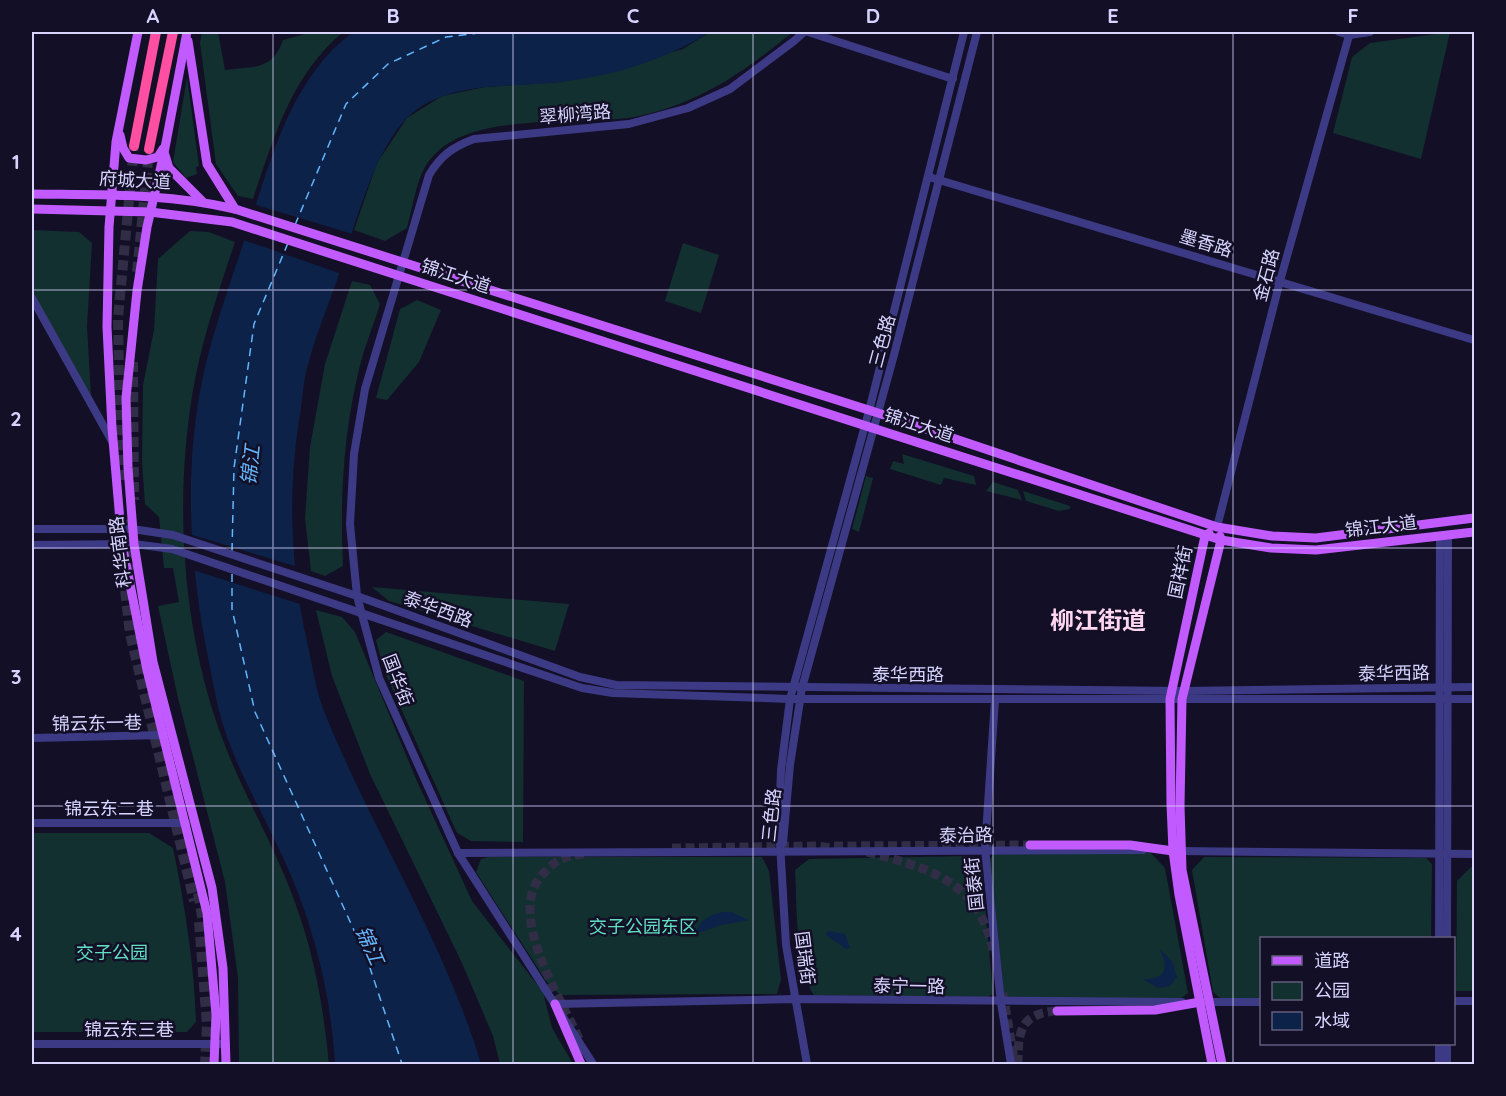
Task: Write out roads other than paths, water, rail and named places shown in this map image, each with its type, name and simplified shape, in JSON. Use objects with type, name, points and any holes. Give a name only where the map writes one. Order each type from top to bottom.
[{"type":"highway","points":[[134,146],[156,32]]},
{"type":"highway","points":[[149,149],[173,32]]},
{"type":"main road","name":"科华南路","points":[[138,32],[119,126],[112,195],[107,327],[113,444],[122,544],[147,670],[207,913],[213,963],[214,1065]]},
{"type":"main road","name":"科华南路","points":[[187,32],[164,153],[150,212],[131,341],[126,398],[134,544],[153,662],[212,888],[224,968],[226,1065]]},
{"type":"main road","points":[[187,32],[207,164],[235,209]]},
{"type":"main road","points":[[119,126],[123,148],[129,158],[146,160],[158,158],[166,142]]},
{"type":"main road","points":[[164,153],[169,168],[202,201]]},
{"type":"main road","name":"府城大道","points":[[32,194],[154,196],[202,201],[235,209]]},
{"type":"main road","name":"府城大道","points":[[32,209],[150,212],[232,222],[363,264]]},
{"type":"main road","name":"锦江大道","points":[[235,209],[873,412],[1217,527],[1272,536],[1316,538],[1474,518]]},
{"type":"main road","name":"锦江大道","points":[[363,264],[1221,540],[1271,548],[1316,550],[1474,532]]},
{"type":"main road","name":"国祥街","points":[[1177,852],[1183,695],[1221,540],[1217,527],[1205,536],[1171,695],[1177,852],[1205,1002],[1212,1065]]},
{"type":"main road","points":[[1030,845],[1130,845],[1177,852]]},
{"type":"main road","points":[[1057,1011],[1155,1010],[1205,1002]]},
{"type":"main road","name":"国祥街","points":[[1205,1002],[1222,1065]]},
{"type":"main road","points":[[555,1005],[581,1065]]},
{"type":"street","name":"翠柳湾路","points":[[403,262],[429,175],[439,158],[454,147],[474,140],[629,124],[688,108],[730,89],[804,32]]},
{"type":"street","points":[[808,32],[953,79]]},
{"type":"street","name":"三色路","points":[[873,412],[964,32]]},
{"type":"street","name":"三色路","points":[[782,853],[779,826],[781,770],[790,699],[798,688],[869,426],[940,180],[977,32]]},
{"type":"street","points":[[1339,32],[1370,32]]},
{"type":"street","name":"金石路","points":[[1217,527],[1280,281],[1350,33]]},
{"type":"street","name":"墨香路","points":[[929,177],[1474,340]]},
{"type":"street","name":"国华街","points":[[403,262],[365,389],[358,424],[350,524],[360,613],[379,678],[458,853],[593,1065]]},
{"type":"street","points":[[32,298],[113,444]]},
{"type":"street","name":"泰华西路","points":[[32,529],[132,529],[172,536],[357,596],[580,677],[616,685],[1474,699]]},
{"type":"street","points":[[1440,937],[1443,854],[1444,536]]},
{"type":"street","name":"泰华西路","points":[[32,545],[134,544],[172,549],[582,688],[613,693],[790,699],[995,700],[1171,695]]},
{"type":"street","name":"泰华西路","points":[[1183,695],[1474,687]]},
{"type":"street","name":"三色路","points":[[782,853],[800,699],[798,688]]},
{"type":"street","name":"国泰街","points":[[995,700],[985,849],[1001,1003],[1011,1065]]},
{"type":"street","name":"锦云东一巷","points":[[32,738],[164,735]]},
{"type":"street","name":"锦云东二巷","points":[[32,824],[186,823]]},
{"type":"street","name":"泰治路","points":[[458,853],[782,853],[985,849],[1474,855]]},
{"type":"street","name":"国瑞街","points":[[782,853],[786,945],[807,1065]]},
{"type":"street","points":[[1443,854],[1447,937]]},
{"type":"street","name":"泰宁一路","points":[[555,1005],[795,999],[1001,1003],[1260,1002]]},
{"type":"street","points":[[1455,1001],[1474,1001]]},
{"type":"street","name":"锦云东三巷","points":[[32,1044],[226,1044]]},
{"type":"street","points":[[1440,1045],[1440,1065]]},
{"type":"street","points":[[1447,1045],[1447,1065]]},
{"type":"water","name":"锦江","points":[[353,32],[710,32],[657,59],[619,71],[560,82],[459,91],[440,97],[407,118],[383,152],[373,173],[317,334],[306,373],[294,468],[292,527],[297,587],[317,687],[324,711],[343,756],[448,973],[481,1064],[335,1064],[330,1016],[316,946],[284,859],[231,747],[216,696],[199,607],[192,538],[192,467],[194,432],[206,363],[274,149],[285,123],[313,73],[331,51]]},
{"type":"water","points":[[731,912],[749,920],[721,925],[695,934],[704,920],[719,913]]},
{"type":"water","points":[[828,931],[845,934],[850,948],[846,949],[826,935]]},
{"type":"water","points":[[1159,948],[1172,961],[1177,977],[1170,986],[1158,988],[1143,979],[1157,977],[1164,971],[1164,961]]},
{"type":"tunnel","points":[[121,480],[118,318],[134,146]]},
{"type":"tunnel","points":[[137,272],[149,150]]},
{"type":"tunnel","points":[[133,362],[134,500]]},
{"type":"tunnel","points":[[124,520],[131,570]]},
{"type":"tunnel","points":[[120,546],[130,634],[194,901]]},
{"type":"tunnel","points":[[834,846],[1030,845]]},
{"type":"tunnel","points":[[672,848],[816,846],[841,849]]},
{"type":"tunnel","points":[[867,852],[930,872],[963,892],[976,907],[986,926],[993,950]]},
{"type":"tunnel","points":[[579,1039],[539,953],[532,929],[530,907],[534,886],[555,862],[584,854]]},
{"type":"tunnel","points":[[198,893],[204,928]]},
{"type":"tunnel","points":[[199,922],[207,1025],[205,1064]]},
{"type":"tunnel","points":[[1003,993],[1014,1059]]},
{"type":"tunnel","points":[[1018,1064],[1019,1042],[1028,1020],[1057,1011]]},
{"type":"district","name":"柳江街道","points":[[1098,620]]},
{"type":"park label","name":"交子公园东区","points":[[643,926]]},
{"type":"park label","name":"交子公园","points":[[112,952]]}]
